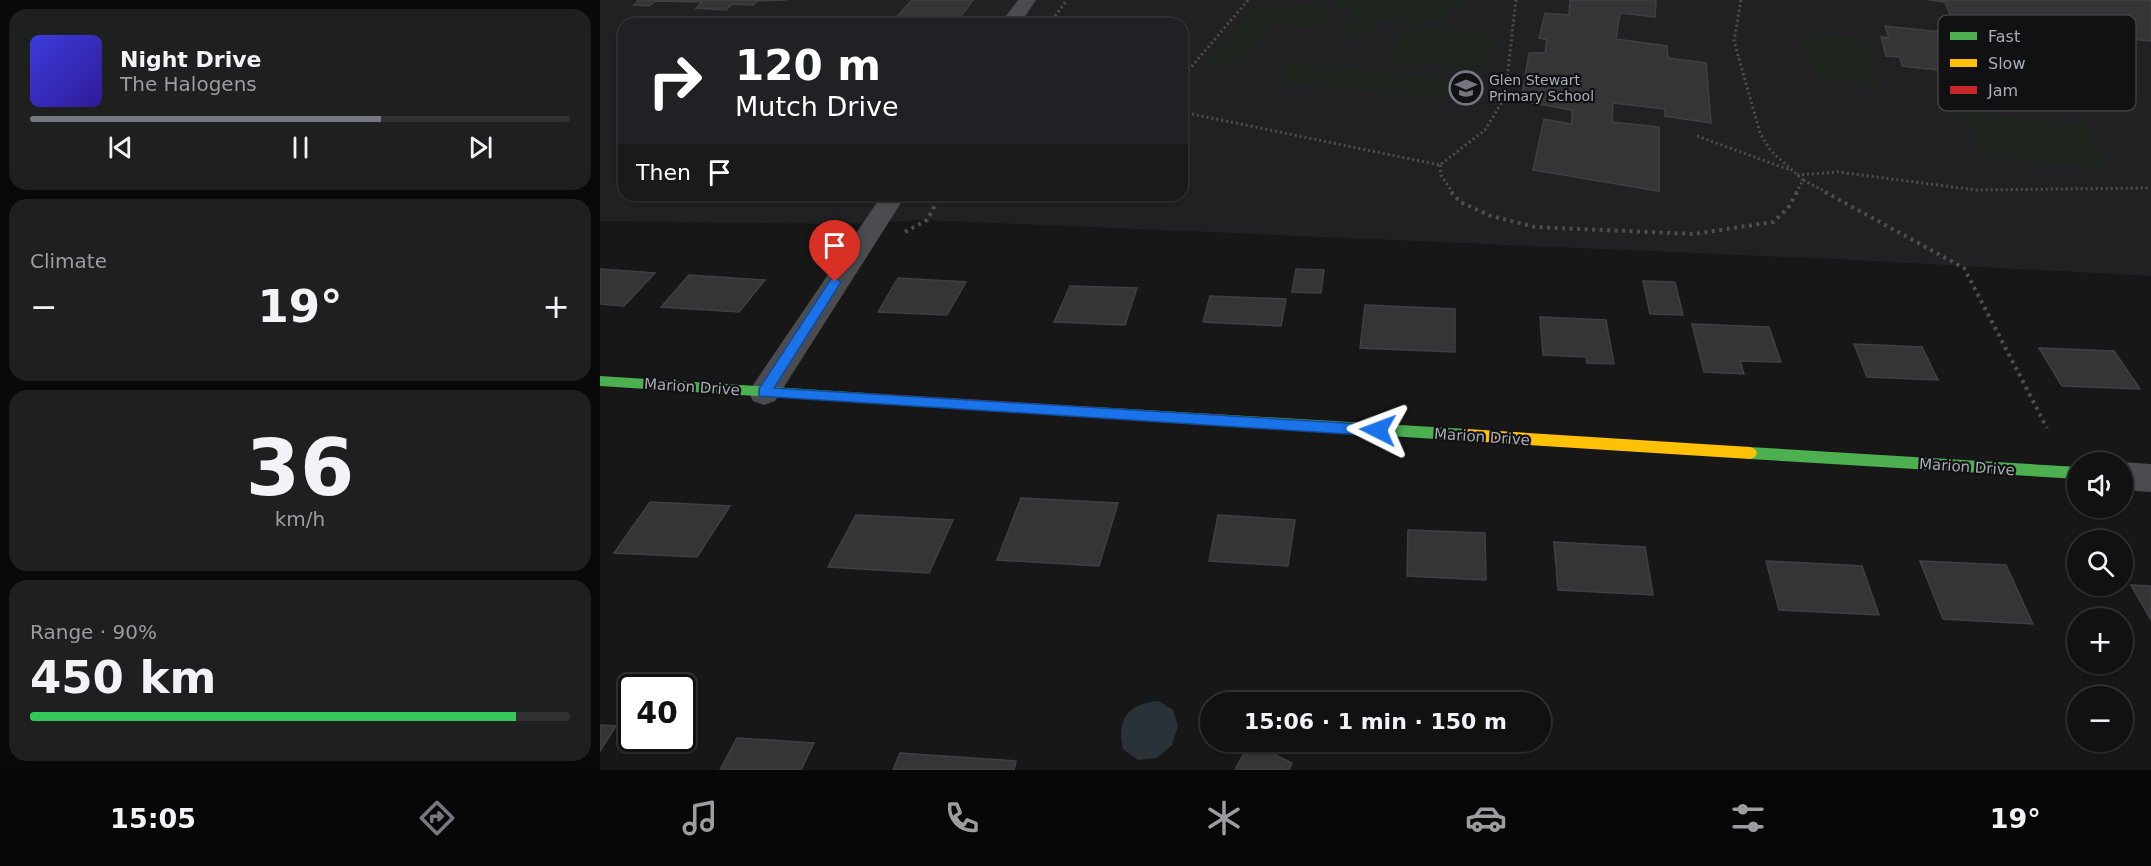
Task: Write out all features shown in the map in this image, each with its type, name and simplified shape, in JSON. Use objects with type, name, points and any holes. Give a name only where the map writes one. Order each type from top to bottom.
[{"type":"street","points":[[1014,18],[1027,0]]},
{"type":"street","points":[[764,393],[890,201]]},
{"type":"street","name":"Marion Drive","points":[[600,381],[2067,472]]},
{"type":"street","points":[[2133,476],[2151,477]]},
{"type":"path","points":[[1054,18],[1067,0]]},
{"type":"path","points":[[1188,71],[1248,0]]},
{"type":"path","points":[[1188,113],[1440,165],[1485,130],[1505,98],[1516,0]]},
{"type":"path","points":[[1741,0],[1734,41],[1760,133],[1771,151],[1803,180],[1964,268],[2047,428]]},
{"type":"path","points":[[1696,136],[1794,171]]},
{"type":"path","points":[[1440,165],[1441,175],[1460,201],[1491,216],[1535,227],[1694,234],[1773,222],[1788,208],[1803,180]]},
{"type":"path","points":[[1797,175],[1838,172],[1976,190],[2151,188]]},
{"type":"shaded area","points":[[600,0],[2151,0],[2151,276],[1835,259],[927,220],[837,224],[600,221]]},
{"type":"shaded area","points":[[1321,0],[1328,17],[1321,30],[1273,23],[1238,66],[1207,62],[1254,6],[1285,10]]},
{"type":"shaded area","points":[[1340,0],[1466,0],[1467,6],[1455,5],[1446,22],[1377,21],[1370,38],[1340,34],[1352,11],[1338,2]]},
{"type":"shaded area","points":[[1401,26],[1495,36],[1486,71],[1388,60]]},
{"type":"shaded area","points":[[1801,35],[1864,38],[1879,85],[1815,78]]},
{"type":"shaded area","points":[[1288,62],[1455,79],[1450,99],[1279,82]]},
{"type":"shaded area","points":[[1962,113],[2082,124],[2111,170],[1983,156]]},
{"type":"shaded area","points":[[1159,701],[1173,710],[1178,726],[1172,745],[1157,758],[1138,760],[1123,749],[1121,730],[1123,722],[1132,709],[1148,702]]},
{"type":"building","points":[[640,0],[787,0],[757,1],[753,5],[732,4],[726,10],[696,8],[702,2],[656,1],[649,6],[634,5]]},
{"type":"building","points":[[912,0],[973,0],[960,18],[896,18]]},
{"type":"building","points":[[1570,0],[1656,0],[1655,17],[1620,13],[1616,39],[1667,46],[1668,58],[1706,63],[1711,123],[1665,116],[1665,109],[1613,103],[1612,122],[1659,127],[1659,191],[1533,170],[1544,119],[1572,124],[1572,110],[1521,101],[1529,53],[1545,53],[1547,40],[1539,38],[1545,13],[1569,15]]},
{"type":"building","points":[[1929,0],[2151,0],[2151,41],[2136,39],[2136,15],[1950,15],[1945,2]]},
{"type":"building","points":[[1885,26],[1938,32],[1938,70],[1902,66],[1900,57],[1886,56],[1881,37],[1889,38]]},
{"type":"building","points":[[600,269],[655,273],[624,306],[600,304]]},
{"type":"building","points":[[1296,269],[1324,270],[1321,293],[1292,292]]},
{"type":"building","points":[[689,275],[765,280],[739,312],[661,307]]},
{"type":"building","points":[[898,278],[966,282],[947,315],[878,312]]},
{"type":"building","points":[[1643,281],[1675,282],[1683,315],[1650,314]]},
{"type":"building","points":[[1070,286],[1137,288],[1125,325],[1054,322]]},
{"type":"building","points":[[1210,296],[1286,299],[1281,326],[1203,322]]},
{"type":"building","points":[[1365,305],[1455,309],[1455,352],[1360,348]]},
{"type":"building","points":[[1540,317],[1606,320],[1614,364],[1587,363],[1586,357],[1543,355]]},
{"type":"building","points":[[1692,324],[1769,327],[1781,362],[1740,361],[1744,374],[1704,372]]},
{"type":"building","points":[[1854,344],[1922,347],[1938,380],[1867,377]]},
{"type":"building","points":[[2039,348],[2114,351],[2140,389],[2062,386]]},
{"type":"building","points":[[1021,498],[1118,503],[1099,566],[997,560]]},
{"type":"building","points":[[650,502],[730,506],[697,557],[614,553]]},
{"type":"building","points":[[856,515],[953,520],[929,573],[828,567]]},
{"type":"building","points":[[1218,515],[1295,520],[1288,566],[1209,561]]},
{"type":"building","points":[[1408,530],[1485,533],[1486,580],[1407,576]]},
{"type":"building","points":[[1554,542],[1645,547],[1653,595],[1558,590]]},
{"type":"building","points":[[1766,561],[1862,566],[1879,615],[1779,610]]},
{"type":"building","points":[[1920,561],[2006,565],[2033,624],[1943,619]]},
{"type":"building","points":[[2133,585],[2151,586],[2151,620],[2133,588]]},
{"type":"building","points":[[600,725],[616,726],[600,751]]},
{"type":"building","points":[[737,738],[814,743],[801,770],[720,770]]},
{"type":"building","points":[[1245,752],[1270,752],[1292,763],[1289,770],[1235,770]]},
{"type":"building","points":[[900,753],[1016,761],[1014,770],[893,770]]},
{"type":"traffic: fast","points":[[600,381],[866,398]]},
{"type":"traffic: fast","points":[[1095,412],[1467,435]]},
{"type":"traffic: fast","points":[[1750,453],[2067,472]]},
{"type":"traffic: slow","points":[[1467,435],[1750,453]]},
{"type":"traffic: jam","points":[[866,398],[1095,412]]},
{"type":"place","name":"Glen Stewart Primary School","points":[[1466,88]]},
{"type":"route","points":[[835,282],[764,393],[1378,430]]}]
